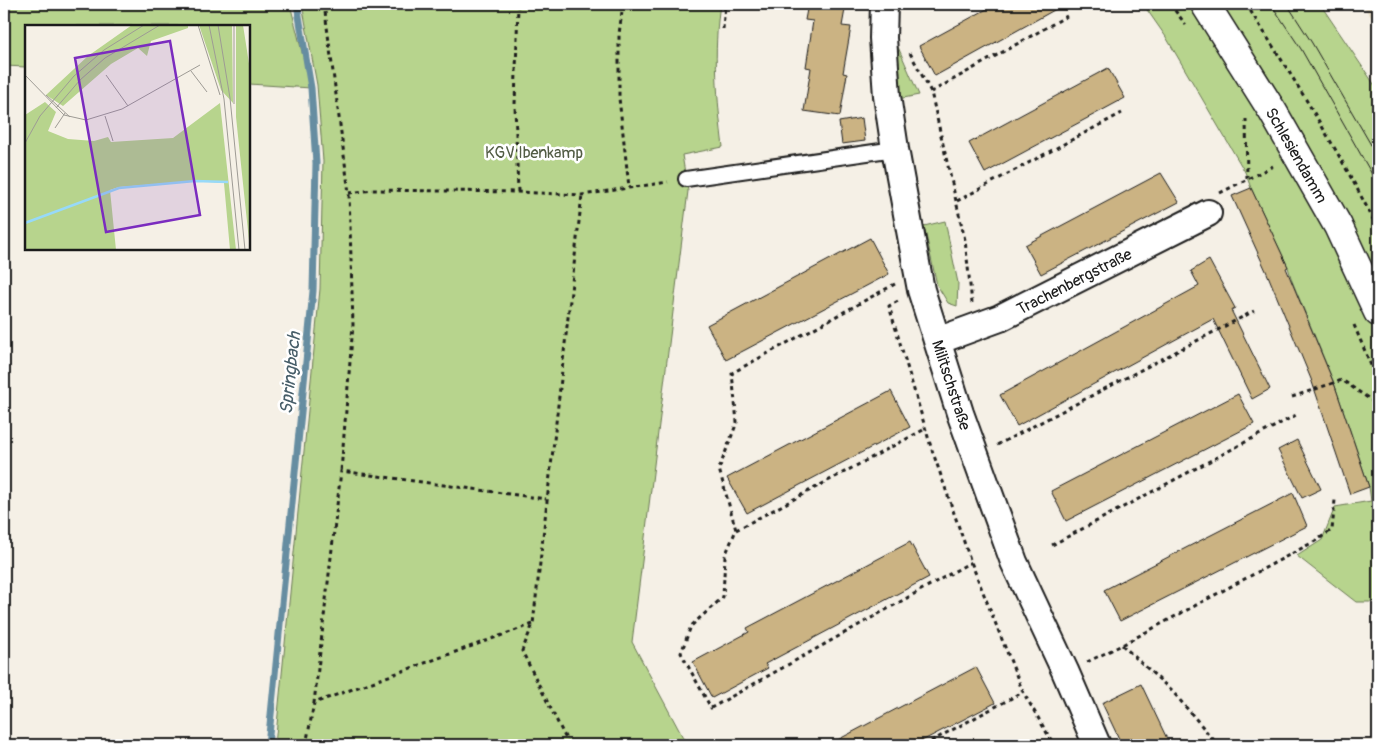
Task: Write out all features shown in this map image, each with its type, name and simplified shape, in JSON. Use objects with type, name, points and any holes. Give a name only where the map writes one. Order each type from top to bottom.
[{"type":"street","name":"Militschstraße","points":[[884,4],[883,38],[887,96],[919,281],[960,413],[1014,562],[1097,745]]},
{"type":"street","name":"Schlesiendamm","points":[[1205,4],[1272,112],[1338,226],[1378,312]]},
{"type":"street","name":"Trachenbergstraße","points":[[937,341],[1000,318],[1208,213]]},
{"type":"lane","points":[[686,179],[895,149]]},
{"type":"path","points":[[306,745],[314,703],[340,471],[353,325],[349,193],[324,4]]},
{"type":"path","points":[[518,4],[515,105],[518,192]]},
{"type":"path","points":[[623,4],[620,34],[619,98],[629,187]]},
{"type":"path","points":[[723,29],[725,4]]},
{"type":"path","points":[[1170,4],[1188,28]]},
{"type":"path","points":[[1246,4],[1297,83],[1378,229]]},
{"type":"path","points":[[931,92],[1067,16]]},
{"type":"path","points":[[907,48],[931,92],[957,201],[969,268],[974,328]]},
{"type":"path","points":[[957,201],[1122,114]]},
{"type":"path","points":[[1251,126],[1246,118],[1247,178],[1273,166]]},
{"type":"path","points":[[1269,158],[1278,173]]},
{"type":"path","points":[[349,193],[372,190],[582,195],[686,179]]},
{"type":"path","points":[[569,745],[522,651],[533,624],[582,195]]},
{"type":"path","points":[[919,281],[890,306],[925,429],[971,562],[1023,692],[1054,745]]},
{"type":"path","points":[[919,281],[732,374],[737,422],[719,470],[736,530],[726,556],[723,597],[691,626],[681,653],[712,708],[971,562]]},
{"type":"path","points":[[976,456],[1254,310]]},
{"type":"path","points":[[1354,324],[1378,382]]},
{"type":"path","points":[[1292,398],[1342,380],[1378,404]]},
{"type":"path","points":[[1052,545],[1298,414]]},
{"type":"path","points":[[736,530],[925,429]]},
{"type":"path","points":[[340,471],[546,499]]},
{"type":"path","points":[[1096,658],[1317,540],[1332,530],[1335,500]]},
{"type":"path","points":[[314,703],[533,624]]},
{"type":"path","points":[[1122,645],[1173,692],[1218,745]]},
{"type":"path","points":[[924,745],[1023,692]]},
{"type":"shaded area","points":[[1362,4],[1378,4],[1378,27]]},
{"type":"green space","points":[[4,4],[290,4],[311,88],[250,84],[250,25],[25,25],[25,67],[4,66]]},
{"type":"green space","name":"KGV Ibenkamp","points":[[302,4],[720,4],[717,76],[723,147],[682,155],[688,191],[632,642],[687,745],[275,745],[320,289],[323,161],[317,85]]},
{"type":"green space","points":[[1143,4],[1320,4],[1378,90],[1378,602],[1356,602],[1297,556],[1322,540],[1335,507],[1371,501],[1369,487],[1334,383],[1288,267],[1245,172],[1166,37]]},
{"type":"green space","points":[[891,31],[919,95],[898,99]]},
{"type":"green space","points":[[945,221],[958,283],[957,306],[948,303],[937,285],[924,226]]},
{"type":"building","points":[[808,4],[846,4],[842,26],[851,27],[843,73],[847,74],[840,116],[804,111],[811,68],[806,67],[813,21],[805,20]]},
{"type":"building","points":[[996,4],[1065,4],[935,76],[919,46]]},
{"type":"building","points":[[1108,68],[1125,98],[985,173],[969,143]]},
{"type":"building","points":[[862,118],[865,141],[842,144],[839,122]]},
{"type":"building","points":[[1161,173],[1179,202],[1041,274],[1025,245]]},
{"type":"building","points":[[1251,188],[1288,267],[1286,268],[1335,386],[1369,487],[1350,494],[1311,379],[1267,273],[1232,196]]},
{"type":"building","points":[[870,238],[889,274],[726,360],[707,325]]},
{"type":"building","points":[[1209,260],[1235,308],[1231,310],[1270,389],[1252,399],[1213,319],[1017,426],[1000,395],[1199,286],[1191,271]]},
{"type":"building","points":[[891,391],[910,427],[747,513],[727,478]]},
{"type":"building","points":[[1238,394],[1254,424],[1066,521],[1051,491]]},
{"type":"building","points":[[1297,440],[1321,489],[1302,498],[1278,450]]},
{"type":"building","points":[[1293,493],[1307,526],[1120,621],[1104,590]]},
{"type":"building","points":[[910,542],[929,577],[765,664],[768,668],[712,698],[693,662],[749,632],[747,628]]},
{"type":"building","points":[[976,667],[995,703],[914,745],[828,745]]},
{"type":"building","points":[[1141,684],[1170,745],[1122,745],[1102,703]]},
{"type":"waterway","name":"Springbach","points":[[268,745],[313,291],[316,163],[311,88],[297,4]]},
{"type":"tram line","points":[[1271,4],[1301,49],[1378,185]]},
{"type":"tram line","points":[[1287,4],[1312,43],[1378,157]]}]
